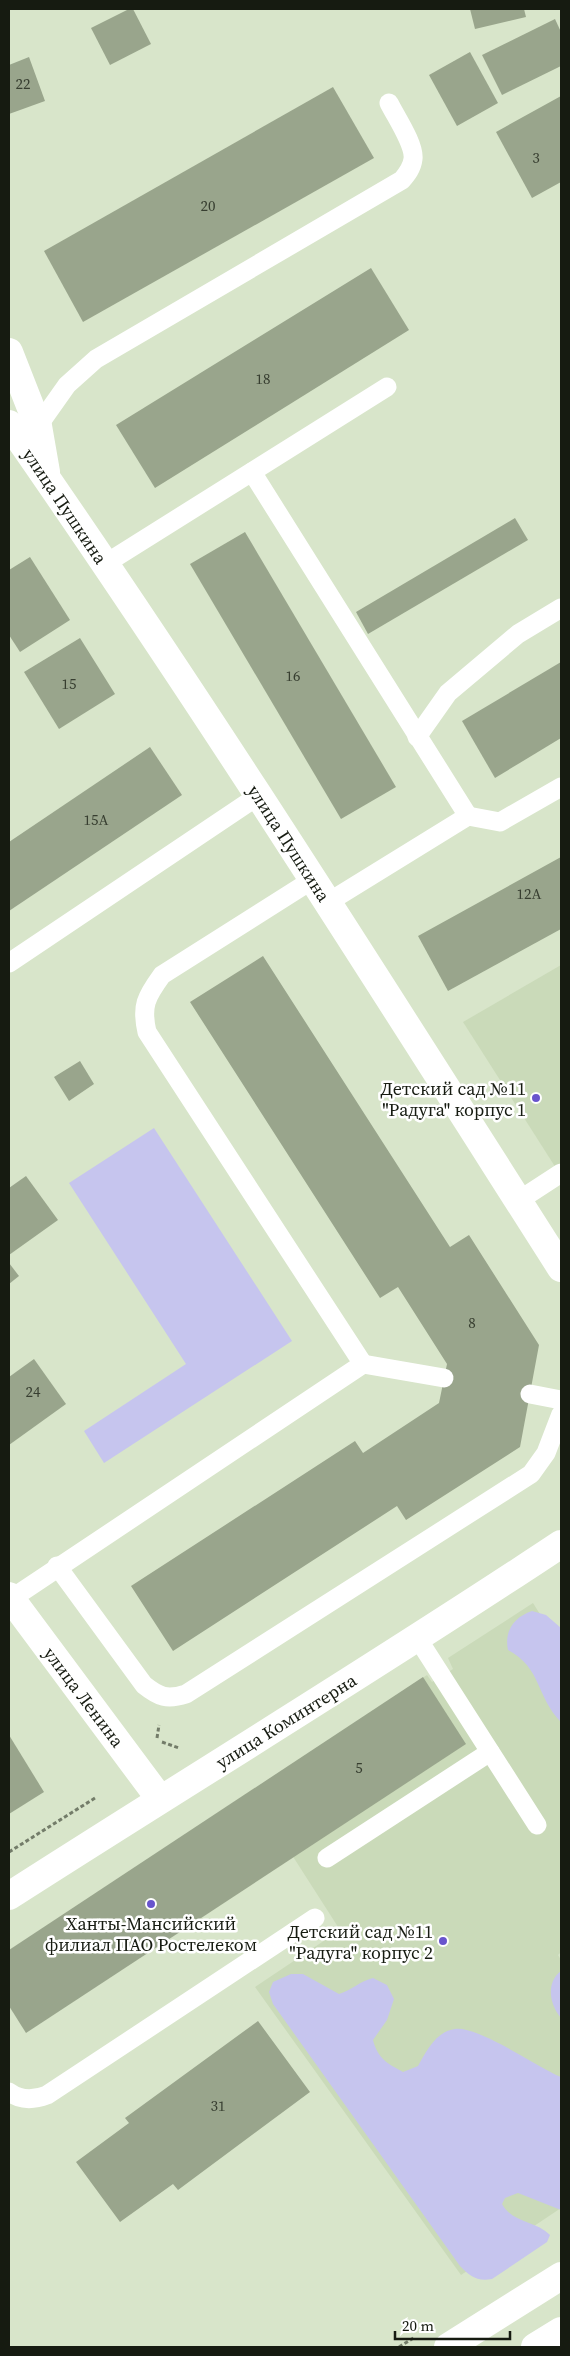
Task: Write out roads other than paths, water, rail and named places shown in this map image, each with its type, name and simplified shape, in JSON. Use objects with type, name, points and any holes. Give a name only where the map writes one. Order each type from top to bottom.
[{"type":"street","points":[[9,352],[38,426],[47,478]]},
{"type":"street","name":"улица Пушкина","points":[[9,424],[105,564],[258,796],[561,1268]]},
{"type":"street","name":"улица Коминтерна","points":[[9,1896],[160,1799],[418,1639],[561,1544]]},
{"type":"street","name":"улица Ленина","points":[[10,1597],[160,1799]]},
{"type":"street","points":[[448,2347],[560,2279]]},
{"type":"street","points":[[535,2347],[561,2331]]},
{"type":"lane","points":[[38,426],[67,385],[96,359],[402,180],[410,169],[414,158],[412,147],[389,104]]},
{"type":"lane","points":[[105,564],[387,387]]},
{"type":"lane","points":[[252,472],[468,816]]},
{"type":"lane","points":[[417,736],[448,693],[518,634],[561,608]]},
{"type":"lane","points":[[327,903],[468,816],[500,822],[561,787]]},
{"type":"lane","points":[[9,963],[258,796]]},
{"type":"lane","points":[[312,880],[162,976],[149,993],[143,1013],[146,1032],[363,1364]]},
{"type":"lane","points":[[518,1201],[561,1173]]},
{"type":"lane","points":[[10,1597],[363,1364],[444,1378]]},
{"type":"lane","points":[[530,1394],[561,1400]]},
{"type":"lane","points":[[57,1566],[144,1684],[155,1693],[171,1698],[186,1694],[531,1474],[546,1453],[561,1414]]},
{"type":"lane","points":[[418,1639],[537,1825]]},
{"type":"lane","points":[[327,1858],[490,1752]]},
{"type":"lane","points":[[9,2092],[21,2098],[30,2099],[47,2095],[314,1918]]},
{"type":"place","name":"Детский сад №11 \"Радуга\" корпус 1","points":[[536,1098]]},
{"type":"place","name":"Ханты-Мансийский филиал ПАО Ростелеком","points":[[151,1904]]},
{"type":"place","name":"Детский сад №11 \"Радуга\" корпус 2","points":[[443,1941]]}]
